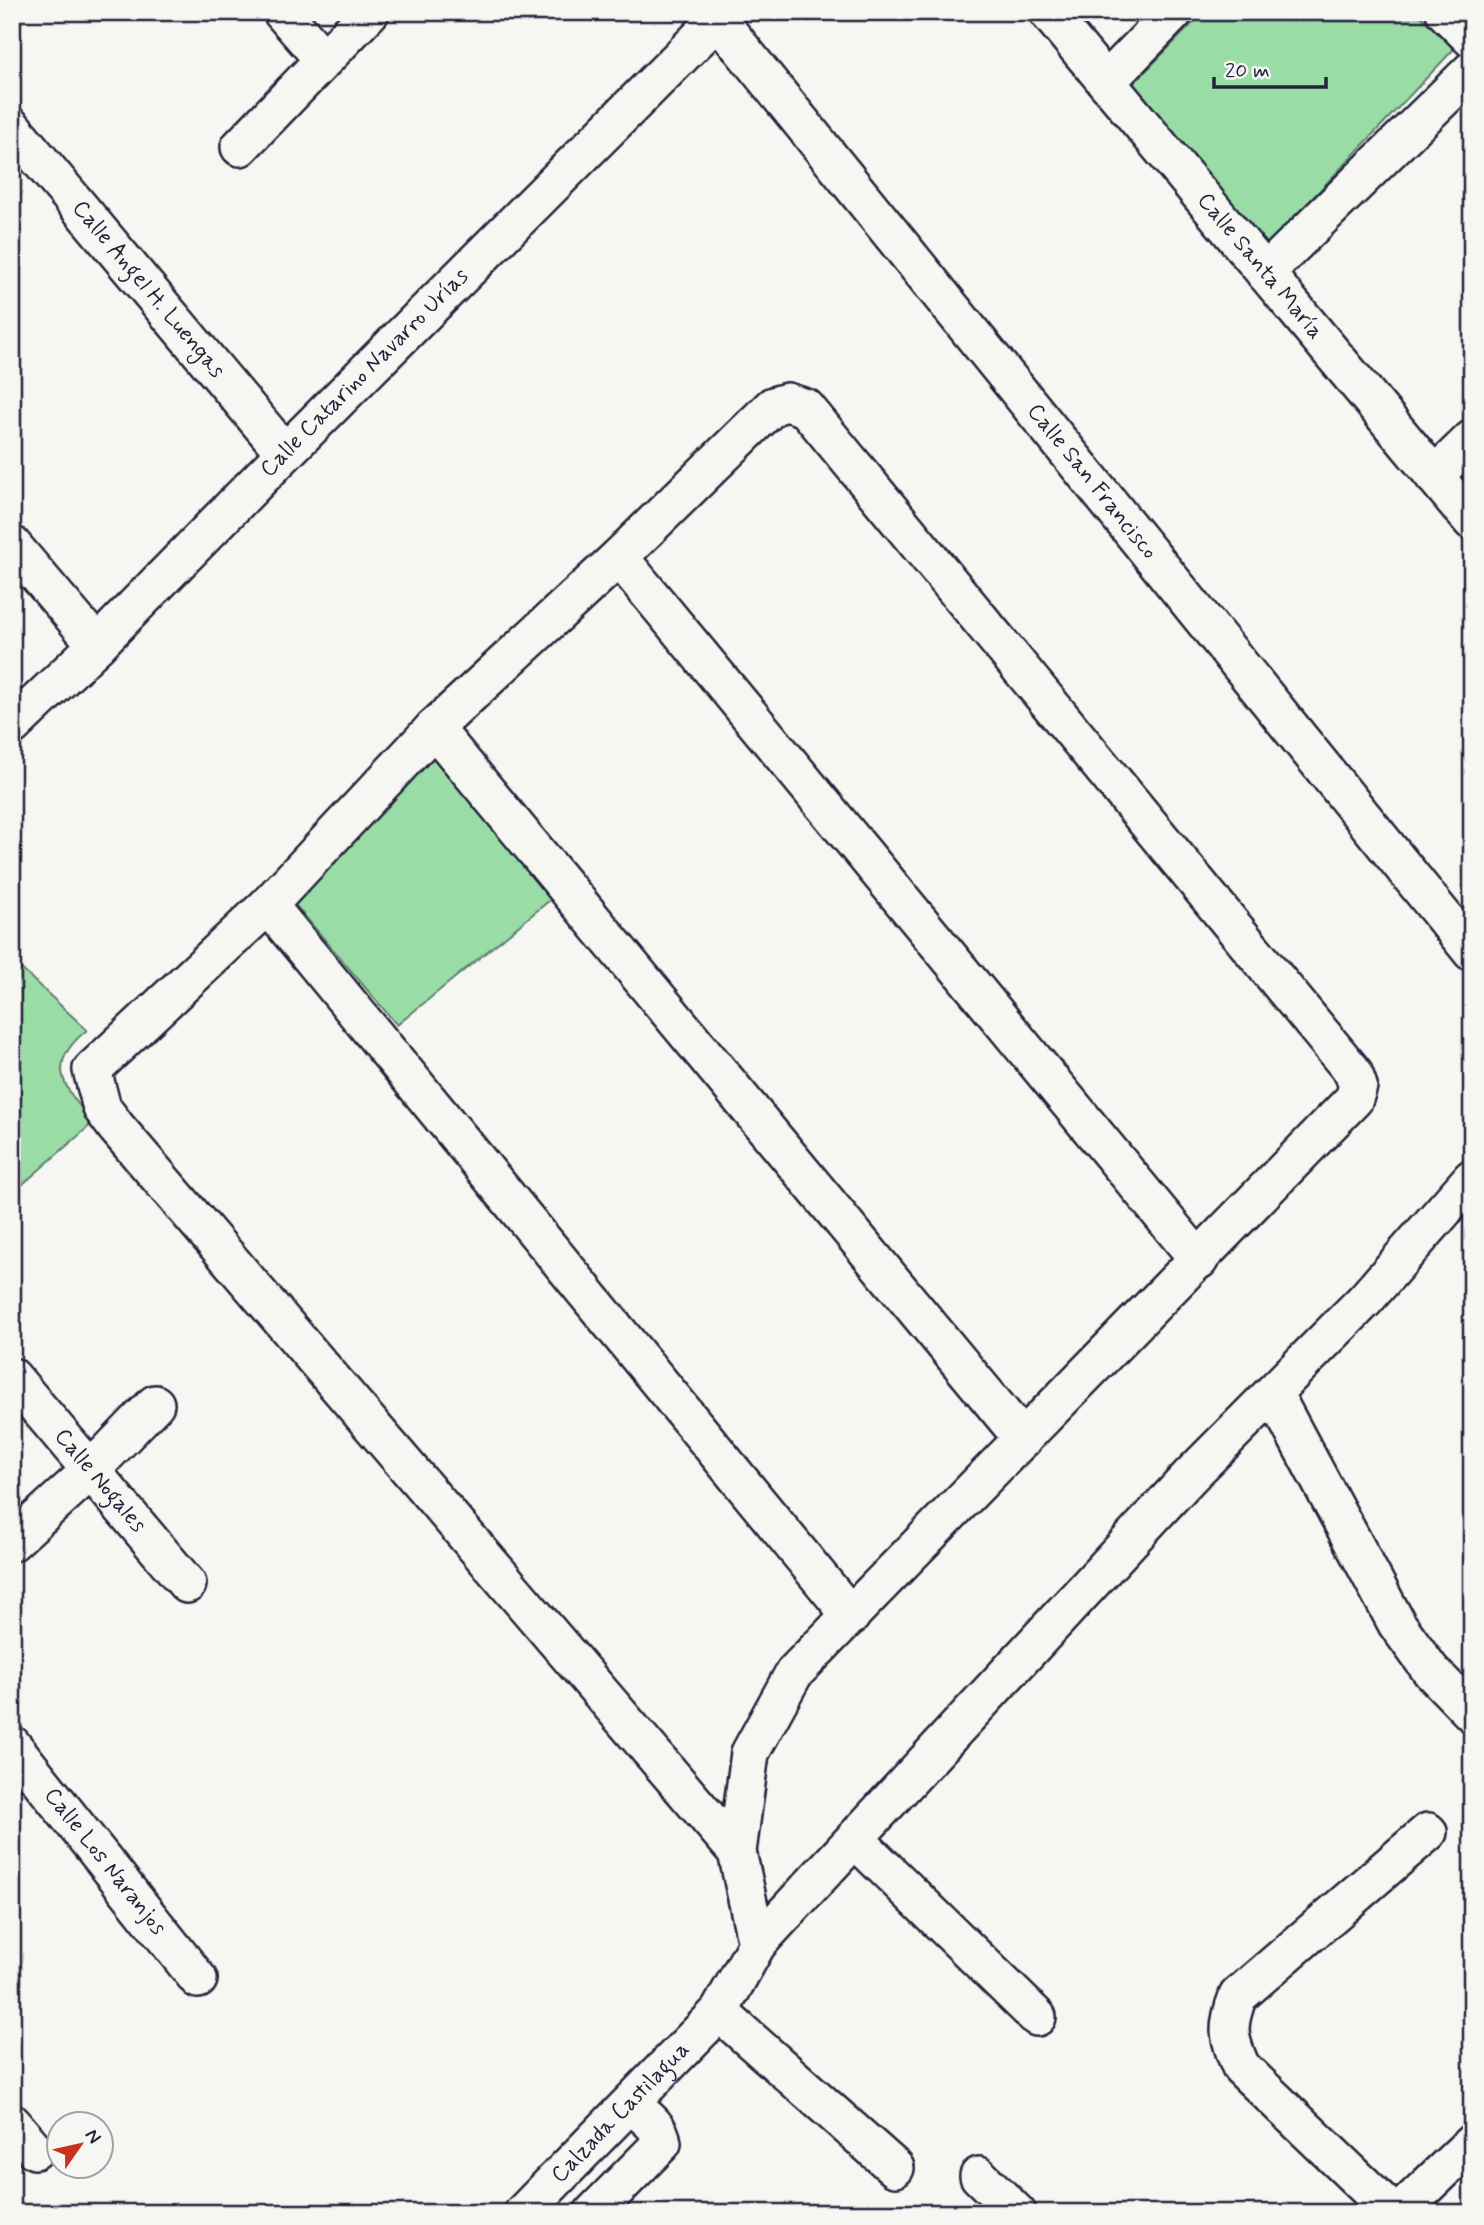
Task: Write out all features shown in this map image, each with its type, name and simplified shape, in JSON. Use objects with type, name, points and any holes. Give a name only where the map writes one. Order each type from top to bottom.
[{"type":"street","points":[[282,12],[323,60]]},
{"type":"street","points":[[240,147],[370,12]]},
{"type":"street","name":"Calle Santa María","points":[[1048,12],[1472,521]]},
{"type":"street","points":[[1106,82],[1174,12]]},
{"type":"street","points":[[1445,12],[1472,39]]},
{"type":"street","name":"Calle Catarino Navarro Urías","points":[[12,726],[97,645],[715,16]]},
{"type":"street","name":"Calle San Francisco","points":[[715,16],[1472,952]]},
{"type":"street","points":[[1265,273],[1472,70]]},
{"type":"street","name":"Calle Angel H. Luengas","points":[[12,127],[285,453]]},
{"type":"street","points":[[737,1853],[102,1108],[92,1070],[268,905],[434,728],[619,557],[773,407],[787,402],[806,408],[833,440],[1353,1072],[1359,1086],[1354,1100],[794,1673],[750,1753],[737,1853],[757,1944]]},
{"type":"street","points":[[1434,476],[1472,439]]},
{"type":"street","points":[[12,545],[97,645]]},
{"type":"street","points":[[619,557],[1199,1260]]},
{"type":"street","points":[[434,728],[1023,1439]]},
{"type":"street","points":[[268,905],[851,1616]]},
{"type":"street","name":"Calzada Castilagua","points":[[523,2213],[719,2012],[757,1944],[1191,1476],[1365,1300],[1472,1178]]},
{"type":"street","name":"Calle Nogales","points":[[12,1377],[187,1584]]},
{"type":"street","points":[[1273,1393],[1397,1624],[1431,1671],[1472,1713]]},
{"type":"street","points":[[12,1542],[90,1471],[155,1404]]},
{"type":"street","name":"Calle Los Naranjos","points":[[12,1745],[198,1979]]},
{"type":"street","points":[[1428,1832],[1237,1996],[1228,2020],[1230,2042],[1241,2067],[1396,2213],[1472,2143]]},
{"type":"street","points":[[855,1839],[1037,2017]]},
{"type":"street","points":[[719,2012],[895,2168]]},
{"type":"street","points":[[593,2213],[662,2143],[661,2133],[630,2104]]},
{"type":"street","points":[[979,2176],[1017,2213]]},
{"type":"green space","points":[[1204,12],[1417,12],[1454,49],[1267,246],[1129,88]]},
{"type":"green space","points":[[431,753],[555,896],[397,1025],[286,894]]},
{"type":"green space","points":[[16,964],[87,1030],[65,1054],[62,1066],[67,1087],[93,1123],[16,1190],[12,1185],[12,967]]}]
